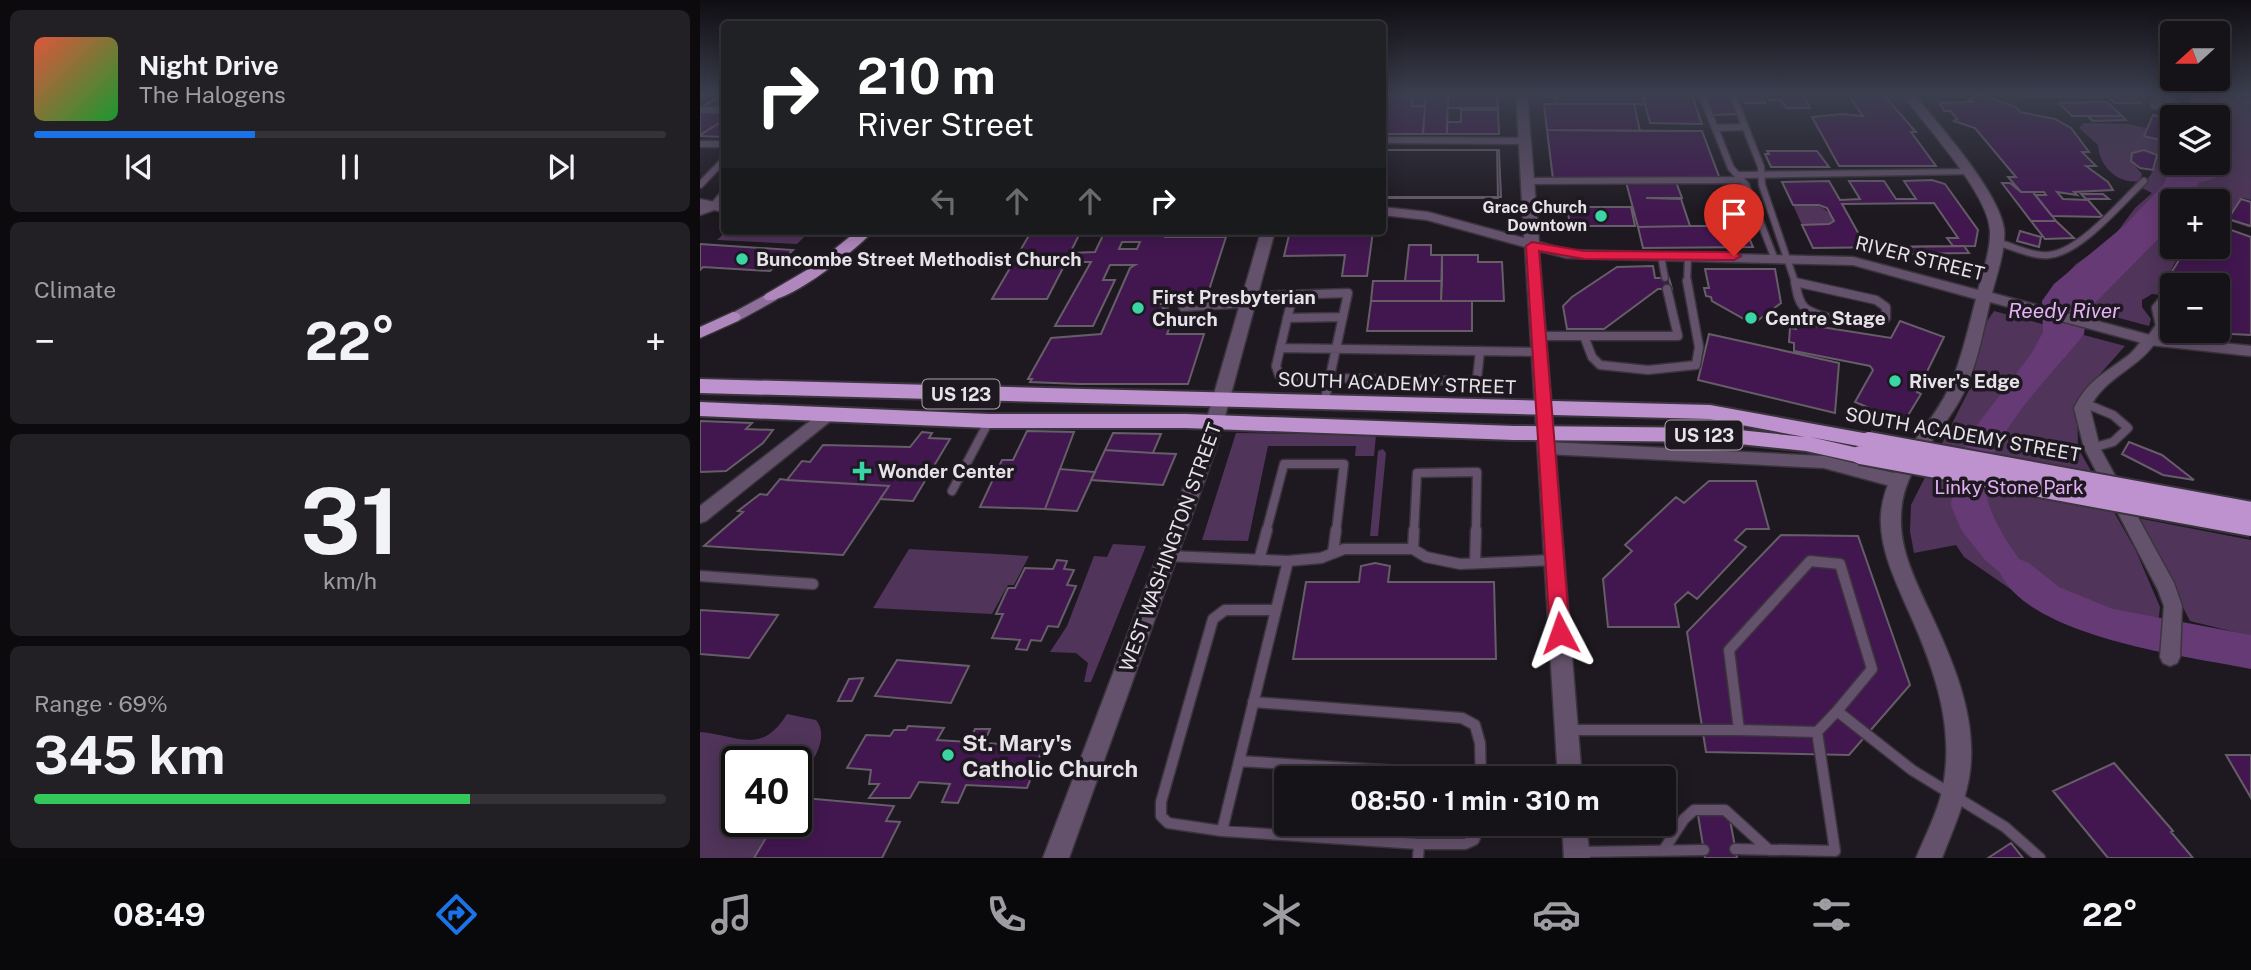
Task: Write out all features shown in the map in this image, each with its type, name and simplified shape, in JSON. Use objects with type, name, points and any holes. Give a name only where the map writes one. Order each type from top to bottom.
[{"type":"highway","name":"SOUTH ACADEMY STREET","points":[[700,386],[1544,410],[1710,412],[2251,527]]},
{"type":"highway","name":"US 123","points":[[700,409],[989,421],[1215,422]]},
{"type":"highway","name":"SOUTH ACADEMY STREET","points":[[1215,422],[1547,440],[1720,435],[1865,447],[2251,511]]},
{"type":"main road","points":[[700,333],[817,270],[861,235]]},
{"type":"street","points":[[1524,133],[1569,766]]},
{"type":"street","points":[[1929,858],[1953,797],[1960,747],[1955,701],[1937,650],[1899,568],[1892,541],[1891,512],[1898,481],[1957,390],[1983,295],[1997,228],[1991,210],[1936,133]]},
{"type":"street","points":[[1386,140],[1525,141]]},
{"type":"street","points":[[700,144],[721,144]]},
{"type":"street","points":[[1741,177],[1965,172]]},
{"type":"street","name":"RIVER STREET","points":[[1386,211],[1428,216],[1567,254],[1782,257],[1853,261],[2150,340],[2251,351]]},
{"type":"street","name":"WEST WASHINGTON STREET","points":[[1056,858],[1215,422],[1267,235]]},
{"type":"street","points":[[2150,340],[2146,348],[2107,373],[2094,386],[2084,403],[2086,431],[2092,448],[2161,577],[2173,606],[2170,657]]},
{"type":"street","points":[[700,516],[828,415]]},
{"type":"street","points":[[1547,440],[1824,462],[1898,481]]},
{"type":"street","points":[[1575,836],[1576,855]]},
{"type":"lane","points":[[1717,133],[1731,168],[1741,177],[1794,282],[1798,300],[1806,309],[1817,315],[1874,325],[1886,318],[1886,307],[1876,300],[1794,282]]},
{"type":"lane","points":[[1746,133],[1763,175],[1762,184],[1782,257]]},
{"type":"lane","points":[[700,185],[721,163]]},
{"type":"lane","points":[[1527,181],[1741,177]]},
{"type":"lane","points":[[1996,242],[2050,255],[2059,253],[2093,230],[2144,181]]},
{"type":"lane","points":[[1661,256],[1665,278]]},
{"type":"lane","points":[[1584,336],[1594,361],[1600,365],[1635,368],[1696,365],[1699,361],[1687,282],[1688,256]]},
{"type":"lane","points":[[1667,289],[1678,336]]},
{"type":"lane","points":[[1183,307],[1293,294],[1348,293],[1324,404]]},
{"type":"lane","points":[[1293,294],[1276,366],[1279,375],[1470,381],[1478,379],[1480,351]]},
{"type":"lane","points":[[2150,340],[2160,326],[2156,308],[2160,303]]},
{"type":"lane","points":[[1287,318],[1342,317]]},
{"type":"lane","points":[[1280,348],[1480,351],[1584,336],[1696,337]]},
{"type":"lane","points":[[2084,403],[2107,411],[2122,420],[2127,428],[2113,442],[2092,448]]},
{"type":"lane","points":[[952,491],[989,421]]},
{"type":"lane","points":[[1259,560],[1284,464],[1344,464],[1333,553]]},
{"type":"lane","points":[[1413,549],[1417,472],[1477,472],[1475,563]]},
{"type":"lane","points":[[1167,556],[1288,561],[1344,549],[1413,549],[1423,558],[1443,564],[1555,560]]},
{"type":"lane","points":[[1222,831],[1288,561]]},
{"type":"lane","points":[[1566,730],[1817,732],[1872,669],[1840,564],[1810,561],[1730,650],[1739,730]]},
{"type":"lane","points":[[700,576],[813,584]]},
{"type":"lane","points":[[1276,610],[1225,610],[1213,619],[1161,802],[1161,816],[1168,823],[1222,831],[1419,844],[1465,844],[1474,840],[1476,836]]},
{"type":"lane","points":[[1253,702],[1462,718],[1475,725],[1480,766]]},
{"type":"lane","points":[[1837,711],[1918,775],[1991,816],[2028,843],[2040,858]]},
{"type":"lane","points":[[1735,849],[1835,852],[1817,732]]},
{"type":"lane","points":[[1239,761],[1315,766]]},
{"type":"lane","points":[[1663,851],[1684,819],[1694,810],[1724,810],[1734,814],[1769,850]]},
{"type":"lane","points":[[1418,858],[1419,844]]},
{"type":"lane","points":[[1576,855],[1704,850]]},
{"type":"green space","points":[[2085,133],[2144,135],[2160,140],[2160,175],[2230,175],[2230,133],[2251,133],[2251,200],[2243,198],[2239,205],[2251,228],[2230,221],[2230,189],[2160,189],[2160,259],[2177,259],[2170,273],[2160,273],[2160,295],[2152,294],[2142,300],[2142,307],[2151,319],[2149,326],[2044,298],[2076,264],[2112,239],[2135,208],[2152,193],[2142,188],[2156,166],[2157,155],[2144,150],[2132,153],[2131,161],[2142,174],[2140,181],[2124,180],[2106,167],[2098,145]]},
{"type":"green space","points":[[1793,205],[1822,208],[1834,221],[1829,224],[1802,225]]},
{"type":"green space","points":[[723,235],[806,235],[797,244],[717,240]]},
{"type":"green space","name":"Linky Stone Park","points":[[1994,311],[2125,346],[2077,400],[2078,448],[2136,551],[2160,607],[2155,651],[2048,615],[1964,557],[1956,545],[1914,553],[1910,531],[1911,505],[1969,390],[1987,321]]},
{"type":"green space","points":[[1236,433],[1376,435],[1374,456],[1355,456],[1356,446],[1268,446],[1248,541],[1202,540]]},
{"type":"green space","points":[[1383,449],[1386,453],[1378,536],[1370,536],[1378,451]]},
{"type":"green space","points":[[2137,518],[2251,540],[2251,636],[2190,621]]},
{"type":"green space","points":[[1113,544],[1146,546],[1091,682],[1084,682],[1088,663],[1076,653],[1050,652],[1067,626],[1094,556],[1107,557]]},
{"type":"green space","points":[[909,549],[1029,556],[1014,585],[1008,585],[992,614],[873,608]]},
{"type":"green space","points":[[787,714],[816,720],[821,736],[812,761],[812,746],[721,746],[721,837],[766,837],[754,858],[700,858],[700,732],[748,740],[768,735]]},
{"type":"water","name":"Reedy River","points":[[2167,175],[2218,175],[2199,183],[2195,189],[2160,189],[2160,237],[2096,302],[2086,317],[2084,334],[2019,413],[2003,436],[1992,459],[1986,481],[1988,502],[1993,515],[2006,540],[2047,598],[2020,589],[1985,560],[1962,531],[1951,506],[1954,472],[1971,433],[2031,354],[2043,332],[2042,301],[2054,284],[2125,225],[2165,183]]},
{"type":"building","points":[[703,133],[721,133],[721,137],[700,135]]},
{"type":"building","points":[[1386,133],[1423,133],[1386,134]]},
{"type":"building","points":[[1499,133],[1499,134],[1447,134]]},
{"type":"building","points":[[1547,133],[1703,133],[1720,179],[1553,179]]},
{"type":"building","points":[[1821,133],[1912,133],[1936,166],[1839,166]]},
{"type":"building","points":[[1979,133],[2075,133],[2089,152],[2082,152],[2096,166],[2086,166],[2108,182],[2113,190],[2074,192],[2077,195],[2057,192],[2063,199],[2088,200],[2103,217],[2052,216],[2035,195],[2046,195],[2044,192],[2021,192],[2008,177],[2016,177]]},
{"type":"building","points":[[2145,133],[2160,133],[2160,140],[2144,136]]},
{"type":"building","points":[[1386,150],[1497,150],[1498,198],[1386,198]]},
{"type":"building","points":[[1386,150],[1499,150],[1501,197],[1386,197]]},
{"type":"building","points":[[2144,150],[2157,155],[2153,170],[2140,168],[2131,161],[2132,153]]},
{"type":"building","points":[[1767,151],[1817,151],[1829,167],[1771,167],[1765,154],[1769,154]]},
{"type":"building","points":[[1932,180],[1945,184],[1978,230],[1975,246],[1813,248],[1802,225],[1829,224],[1834,221],[1827,208],[1819,205],[1793,205],[1782,182],[1829,181],[1840,200],[1860,199],[1849,181],[1884,181],[1896,199],[1916,199],[1904,181]]},
{"type":"building","points":[[1626,182],[1676,182],[1682,198],[1646,198],[1681,199],[1690,226],[1638,227]]},
{"type":"building","points":[[2002,183],[2010,183],[2021,192],[2033,192],[2056,221],[2031,221]]},
{"type":"building","points":[[2081,194],[2103,194],[2109,199],[2086,199]]},
{"type":"building","points":[[2241,199],[2251,202],[2251,226],[2230,220]]},
{"type":"building","points":[[1934,203],[1958,238],[1947,238],[1953,246],[1866,247],[1842,204]]},
{"type":"building","name":"Grace Church Downtown","points":[[1567,207],[1631,207],[1635,226],[1570,226]]},
{"type":"building","points":[[2031,221],[2056,221],[2074,238],[2045,239]]},
{"type":"building","points":[[1744,226],[1753,247],[1643,248],[1638,227]]},
{"type":"building","points":[[2230,230],[2251,237],[2251,335],[2230,334],[2230,273],[2171,273],[2180,259],[2230,259]]},
{"type":"building","points":[[2020,231],[2041,237],[2039,247],[2017,241]]},
{"type":"building","name":"First Presbyterian Church","points":[[1029,235],[1079,235],[1070,253],[1095,252],[1103,235],[1226,237],[1209,290],[1189,299],[1173,300],[1166,290],[1160,290],[1152,304],[1164,304],[1163,308],[1168,308],[1162,325],[1169,329],[1167,334],[1204,334],[1188,384],[1079,384],[1030,382],[1032,379],[1028,379],[1051,338],[1101,334],[1130,268],[1135,265],[1110,265],[1103,280],[1115,280],[1093,326],[1055,326],[1091,262],[1066,262],[1047,299],[992,299]],"holes":[[[1122,242],[1140,242],[1137,249],[1119,249]]]},
{"type":"building","points":[[1289,235],[1372,235],[1367,276],[1342,276],[1345,255],[1284,256]]},
{"type":"building","name":"Buncombe Street Methodist Church","points":[[700,244],[793,250],[770,271],[703,267],[700,270]]},
{"type":"building","points":[[1409,245],[1431,245],[1431,255],[1442,255],[1442,281],[1405,281]]},
{"type":"building","points":[[1964,246],[1969,253],[1896,254],[1892,247]]},
{"type":"building","points":[[1442,255],[1478,255],[1478,262],[1502,262],[1504,301],[1441,301]]},
{"type":"building","points":[[1653,266],[1655,278],[1669,278],[1672,289],[1658,289],[1604,329],[1567,329],[1563,306],[1572,297],[1617,267]]},
{"type":"building","points":[[1705,269],[1775,269],[1781,303],[1753,324],[1706,296],[1704,288],[1709,288]]},
{"type":"building","points":[[1373,281],[1442,281],[1441,301],[1371,301]]},
{"type":"building","points":[[1371,301],[1472,301],[1472,331],[1367,331]]},
{"type":"building","name":"River's Edge","points":[[1900,321],[1944,337],[1917,392],[1921,394],[1904,422],[1892,417],[1889,420],[1865,410],[1867,407],[1855,402],[1873,370],[1870,366],[1794,351],[1794,343],[1789,342],[1790,328],[1796,329],[1796,323],[1891,338]]},
{"type":"building","points":[[1709,334],[1839,363],[1835,413],[1698,380]]},
{"type":"building","points":[[700,421],[752,423],[746,429],[773,430],[763,443],[726,471],[700,472]]},
{"type":"building","points":[[1027,431],[1074,432],[1045,509],[980,507],[1002,460],[1013,460]]},
{"type":"building","name":"Wonder Center","points":[[922,432],[932,433],[929,438],[950,439],[913,501],[880,499],[889,486],[787,480],[802,461],[810,462],[823,445],[910,447]]},
{"type":"building","points":[[1113,433],[1161,434],[1153,453],[1105,450]]},
{"type":"building","points":[[2129,442],[2162,455],[2194,480],[2163,475],[2122,454]]},
{"type":"building","points":[[1105,450],[1176,454],[1163,485],[1091,480]]},
{"type":"building","points":[[1060,469],[1095,472],[1077,511],[1045,509]]},
{"type":"building","points":[[780,479],[889,486],[843,555],[704,546],[743,512],[738,511],[760,494],[767,495]]},
{"type":"building","points":[[1709,481],[1756,481],[1769,529],[1746,529],[1735,540],[1746,547],[1697,599],[1688,592],[1675,604],[1679,627],[1608,627],[1603,579],[1632,551],[1625,545],[1676,497],[1684,503]]},
{"type":"building","points":[[1781,535],[1858,536],[1910,685],[1849,755],[1706,752],[1687,632]]},
{"type":"building","points":[[1057,560],[1067,561],[1064,569],[1074,570],[1067,585],[1076,586],[1058,627],[1048,626],[1041,641],[1031,640],[1027,650],[1016,649],[1020,640],[992,638],[1003,614],[996,614],[1008,588],[1015,588],[1025,568],[1053,569]]},
{"type":"building","points":[[1375,563],[1390,566],[1388,582],[1494,582],[1496,659],[1293,659],[1306,582],[1359,582],[1361,566]]},
{"type":"building","points":[[700,610],[778,615],[749,658],[700,654]]},
{"type":"building","points":[[897,660],[969,666],[951,703],[875,696]]},
{"type":"building","points":[[863,678],[852,701],[838,701],[849,679]]},
{"type":"building","name":"St. Mary's Catholic Church","points":[[908,726],[944,728],[937,740],[969,742],[975,729],[990,729],[984,743],[1044,746],[1027,788],[966,785],[958,803],[942,802],[950,784],[919,782],[910,798],[869,798],[879,784],[869,784],[871,770],[847,768],[866,735],[890,736],[894,730],[906,730]]},
{"type":"building","points":[[2226,755],[2251,755],[2251,798]]},
{"type":"building","points":[[2114,763],[2193,858],[2108,858],[2053,791]]},
{"type":"building","points":[[812,799],[894,806],[886,821],[900,822],[882,858],[754,858],[766,837],[812,837]]},
{"type":"building","points":[[1729,814],[1737,858],[1705,858],[1698,815]]},
{"type":"building","points":[[2011,843],[2023,858],[1988,858]]},
{"type":"waterway","name":"Reedy River","points":[[2017,573],[2047,598],[2110,625],[2251,652]]},
{"type":"place","name":"Grace Church Downtown","points":[[1601,216]]},
{"type":"place","name":"Buncombe Street Methodist Church","points":[[742,259]]},
{"type":"place","name":"First Presbyterian Church","points":[[1138,308]]},
{"type":"place","name":"Centre Stage","points":[[1751,318]]},
{"type":"place","name":"River's Edge","points":[[1895,381]]},
{"type":"place","name":"Wonder Center","points":[[862,471]]},
{"type":"place","name":"St. Mary's Catholic Church","points":[[948,755]]},
{"type":"route","points":[[1560,633],[1532,246],[1584,255],[1734,256]]}]
